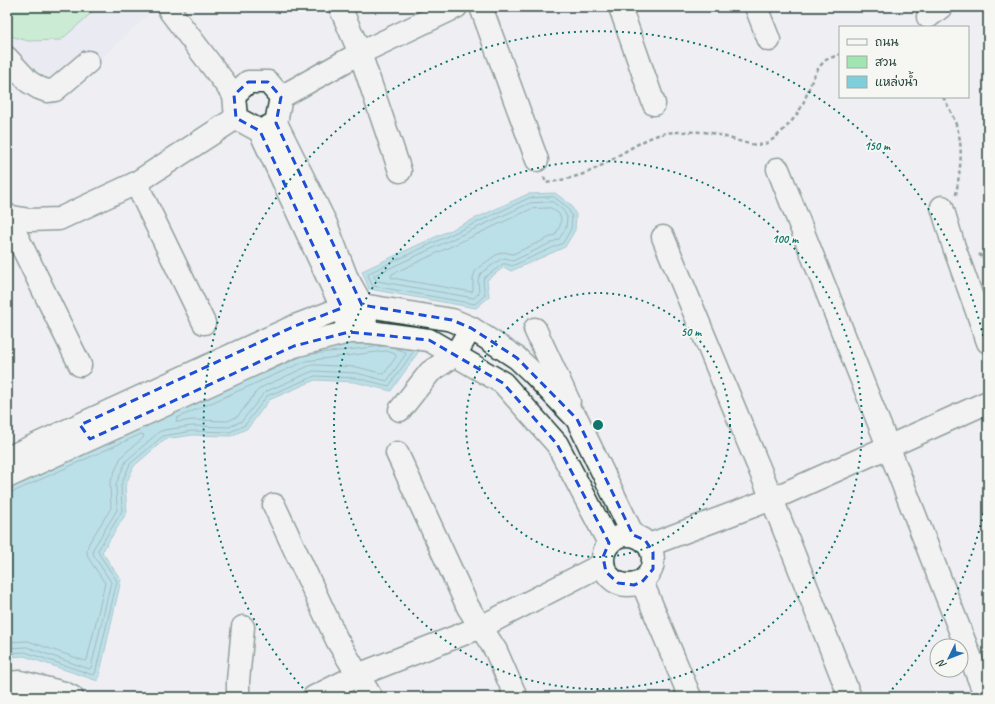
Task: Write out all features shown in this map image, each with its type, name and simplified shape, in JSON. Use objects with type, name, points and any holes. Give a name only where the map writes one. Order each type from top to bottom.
[{"type":"street","points":[[340,7],[360,53],[400,171]]},
{"type":"street","points":[[360,332],[352,307],[268,127],[281,97],[360,53],[456,7]]},
{"type":"street","points":[[481,7],[537,160]]},
{"type":"street","points":[[620,7],[654,104]]},
{"type":"street","points":[[756,7],[769,40]]},
{"type":"street","points":[[170,11],[234,95],[236,118]]},
{"type":"street","points":[[7,58],[29,82],[38,88],[47,91],[54,90],[88,62]]},
{"type":"street","points":[[234,95],[248,82],[268,82],[281,97]]},
{"type":"street","points":[[7,216],[29,220],[59,219],[136,183],[236,118],[268,127]]},
{"type":"street","points":[[778,169],[986,697]]},
{"type":"street","points":[[136,183],[204,323]]},
{"type":"street","points":[[949,204],[988,342]]},
{"type":"street","points":[[7,216],[80,365]]},
{"type":"street","points":[[663,237],[772,498],[850,697]]},
{"type":"street","points":[[7,477],[85,432],[295,326],[352,307],[452,320],[471,328],[517,358],[577,419]]},
{"type":"street","points":[[400,410],[430,372],[455,355],[471,328]]},
{"type":"street","points":[[535,329],[577,419],[641,540],[653,552],[653,569],[648,576],[642,582],[634,585],[626,585],[611,579],[603,564],[605,549],[609,543],[616,538],[624,535],[641,540],[772,498],[988,402]]},
{"type":"street","points":[[7,458],[85,432],[294,346],[360,332],[429,340],[503,383],[557,444],[609,543]]},
{"type":"street","points":[[503,383],[517,358]]},
{"type":"street","points":[[397,452],[468,607],[496,651],[516,697]]},
{"type":"street","points":[[274,505],[336,640],[371,697]]},
{"type":"street","points":[[314,697],[358,675],[481,627],[603,564]]},
{"type":"street","points":[[642,582],[690,697]]},
{"type":"street","points":[[238,697],[243,627]]},
{"type":"street","points":[[7,683],[20,682],[64,693],[72,697]]},
{"type":"path","points":[[537,160],[546,183],[572,178],[591,171],[619,156],[640,142],[673,132],[712,133],[748,143],[758,145],[766,144],[783,130],[799,111],[807,96],[813,78],[819,68],[826,60],[839,54]]},
{"type":"path","points":[[944,98],[954,119],[959,135],[961,152],[956,195],[949,204]]},
{"type":"path","points":[[975,249],[978,254],[988,263]]},
{"type":"highlighted area","points":[[248,82],[268,82],[281,97],[276,123],[362,305],[452,320],[471,328],[517,358],[577,419],[633,535],[645,540],[653,552],[653,569],[642,582],[634,585],[618,583],[606,572],[603,557],[609,543],[557,444],[503,383],[429,340],[349,332],[294,346],[90,439],[80,425],[295,326],[342,308],[260,131],[236,118],[234,95]]},
{"type":"shaded area","points":[[7,7],[156,7],[50,108],[7,62]]},
{"type":"green space","points":[[7,7],[98,7],[61,40],[28,41],[7,35]]},
{"type":"water","points":[[555,193],[571,205],[576,215],[575,230],[565,247],[511,271],[504,267],[487,280],[489,297],[476,308],[369,289],[362,271],[528,194]]},
{"type":"water","points":[[389,336],[421,348],[391,391],[355,382],[315,380],[269,400],[248,428],[231,436],[193,435],[165,439],[134,466],[125,486],[127,512],[102,552],[121,580],[98,681],[24,656],[7,657],[7,478],[303,346]]}]
